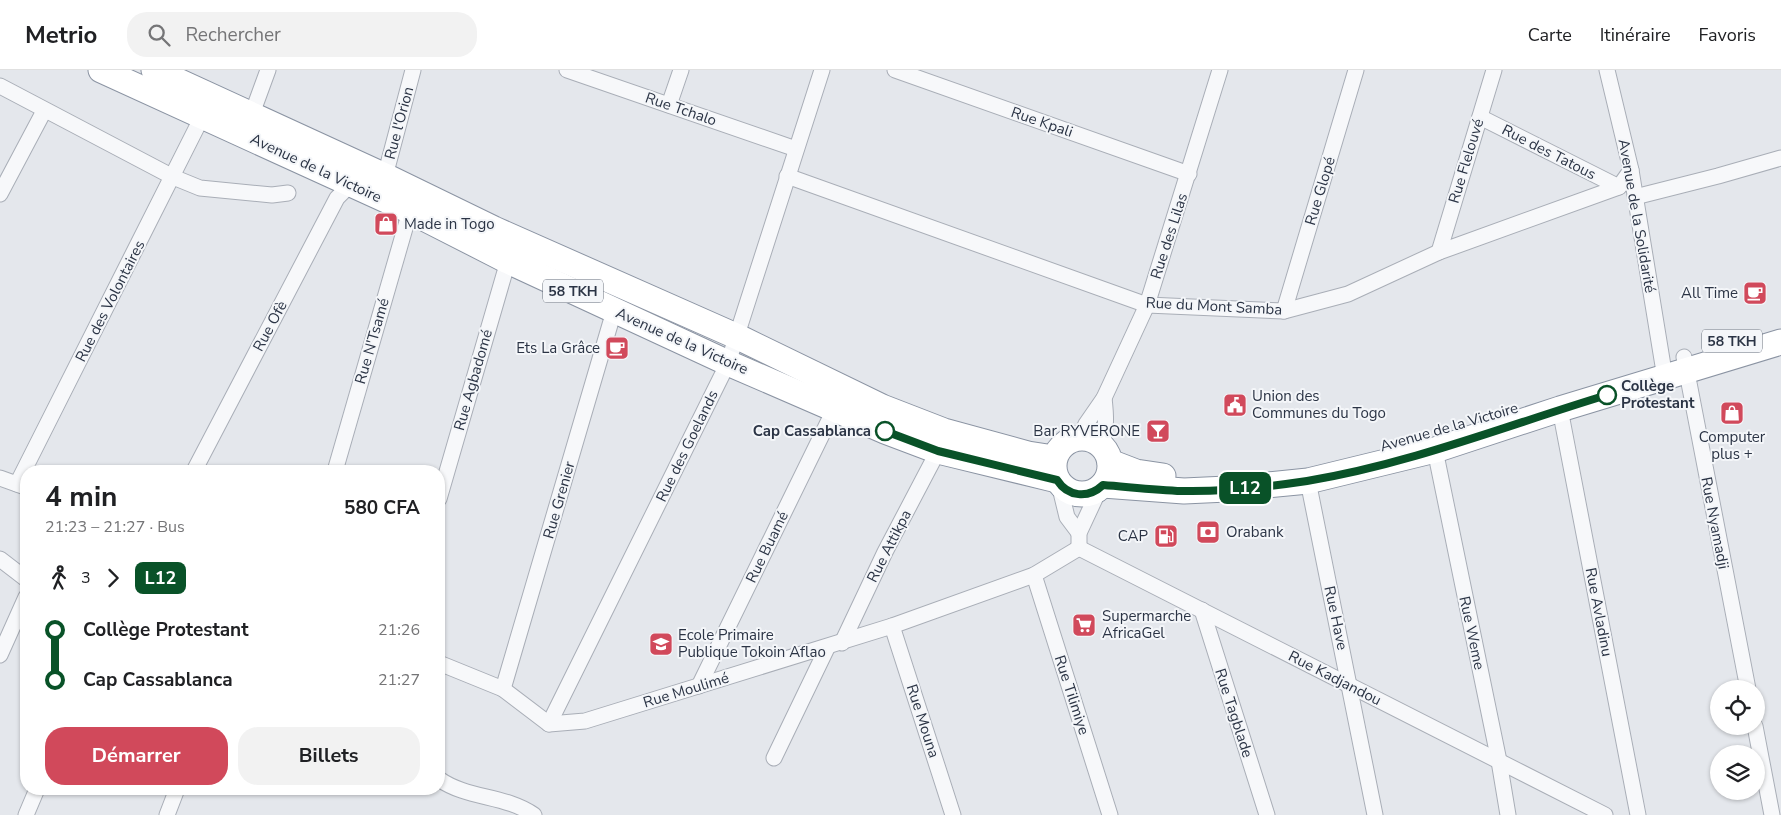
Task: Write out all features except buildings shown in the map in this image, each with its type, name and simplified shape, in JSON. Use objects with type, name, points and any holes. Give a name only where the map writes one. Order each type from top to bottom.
[{"type":"highway","name":"Avenue de la Victoire","points":[[101,70],[207,107],[248,125],[385,176],[494,229],[738,337],[829,382],[914,420],[988,444],[1057,474]]},
{"type":"highway","name":"Avenue de la Victoire","points":[[154,70],[207,107]]},
{"type":"highway","name":"Avenue de la Victoire","points":[[248,125],[351,184],[410,211],[508,261],[728,364],[835,408],[885,431],[938,451],[1057,474]]},
{"type":"highway","name":"Avenue de la Victoire","points":[[1099,464],[1184,491],[1308,481],[1435,450],[1560,410],[1675,368],[1781,326]]},
{"type":"highway","name":"Avenue de la Victoire","points":[[1099,464],[1161,476],[1256,472],[1306,466],[1675,368],[1781,342]]},
{"type":"highway","points":[[1069,440],[1099,464],[1086,494],[1078,495],[1065,489],[1057,474],[1060,448],[1069,440]]},
{"type":"street","points":[[248,125],[268,70]]},
{"type":"street","name":"Rue l'Orion","points":[[385,176],[413,70]]},
{"type":"street","name":"Rue Tchalo","points":[[567,70],[796,150]]},
{"type":"street","points":[[670,105],[681,70]]},
{"type":"street","name":"Rue des Goelands","points":[[549,724],[728,364],[822,70]]},
{"type":"street","name":"Rue Kpali","points":[[894,70],[1189,174]]},
{"type":"street","name":"Rue des Lilas","points":[[1099,464],[1086,424],[1104,398],[1147,305],[1220,70]]},
{"type":"street","name":"Rue Glopé","points":[[1284,311],[1356,70]]},
{"type":"street","name":"Rue Flelouvé","points":[[1439,252],[1494,70]]},
{"type":"street","name":"Avenue de la Solidarité","points":[[1607,70],[1675,368]]},
{"type":"street","points":[[0,86],[173,178],[200,188],[288,194]]},
{"type":"street","name":"Rue des Volontaires","points":[[32,465],[207,107]]},
{"type":"street","points":[[0,194],[44,111]]},
{"type":"street","name":"Rue des Tatous","points":[[1480,117],[1619,187]]},
{"type":"street","points":[[1635,197],[1781,158]]},
{"type":"street","points":[[1619,187],[1631,170]]},
{"type":"street","name":"Rue du Mont Samba","points":[[787,176],[1147,305],[1284,311],[1348,294],[1439,252],[1619,187]]},
{"type":"street","name":"Rue Ofè","points":[[197,465],[337,198],[351,184]]},
{"type":"street","name":"Rue N'Tsamé","points":[[337,465],[410,211]]},
{"type":"street","name":"Rue Agbadomé","points":[[445,478],[508,261]]},
{"type":"street","name":"Rue Grenier","points":[[503,689],[614,311]]},
{"type":"street","name":"Rue Nyamadji","points":[[1675,368],[1746,680]]},
{"type":"street","name":"Rue des Lilas","points":[[1099,464],[1106,425],[1104,398]]},
{"type":"street","name":"Rue Buamé","points":[[699,686],[835,408]]},
{"type":"street","name":"Rue Avladinu","points":[[1560,410],[1638,815]]},
{"type":"street","name":"Rue Weme","points":[[1435,450],[1499,761],[1508,815]]},
{"type":"street","name":"Rue Attikpa","points":[[842,642],[885,552],[938,451]]},
{"type":"street","points":[[1079,548],[1079,533],[1099,464]]},
{"type":"street","points":[[1057,474],[1066,517],[1079,533]]},
{"type":"street","points":[[0,478],[20,485]]},
{"type":"street","name":"Rue Have","points":[[1308,481],[1375,815]]},
{"type":"street","name":"Rue Moulimé","points":[[549,724],[586,721],[826,648],[1034,575],[1079,548]]},
{"type":"street","name":"Rue Kadjandou","points":[[1079,548],[1605,815]]},
{"type":"street","points":[[0,559],[20,574]]},
{"type":"street","name":"Rue Tilimiye","points":[[1034,575],[1110,815]]},
{"type":"street","points":[[0,655],[20,610]]},
{"type":"street","name":"Rue Tagblade","points":[[1202,610],[1267,815]]},
{"type":"street","name":"Rue Mouna","points":[[892,626],[953,815]]},
{"type":"street","points":[[774,758],[826,648]]},
{"type":"street","points":[[445,665],[503,689],[549,724]]},
{"type":"street","points":[[1757,735],[1772,815]]},
{"type":"street","points":[[445,784],[450,788],[500,800],[534,815]]},
{"type":"street","points":[[26,815],[34,795]]},
{"type":"street","points":[[167,815],[175,795]]},
{"type":"bus line","name":"L12","points":[[885,431],[938,451],[1057,480],[1065,489],[1078,495],[1093,492],[1103,485],[1184,491],[1227,489],[1308,481],[1342,474],[1435,450],[1607,395]]},
{"type":"place","name":"Made in Togo","points":[[386,224]]},
{"type":"place","name":"All Time","points":[[1755,293]]},
{"type":"place","name":"Ets La Grâce","points":[[617,348]]},
{"type":"place","name":"Collège Protestant","points":[[1607,395]]},
{"type":"place","name":"Union des Communes du Togo","points":[[1235,405]]},
{"type":"place","name":"Computer plus +","points":[[1732,413]]},
{"type":"place","name":"Cap Cassablanca","points":[[885,431]]},
{"type":"place","name":"Bar RYVERONE","points":[[1158,431]]},
{"type":"place","name":"Orabank","points":[[1208,532]]},
{"type":"place","name":"CAP","points":[[1166,536]]},
{"type":"place","name":"Supermarche AfricaGel","points":[[1084,625]]},
{"type":"place","name":"Ecole Primaire Publique Tokoin Aflao","points":[[661,644]]}]
